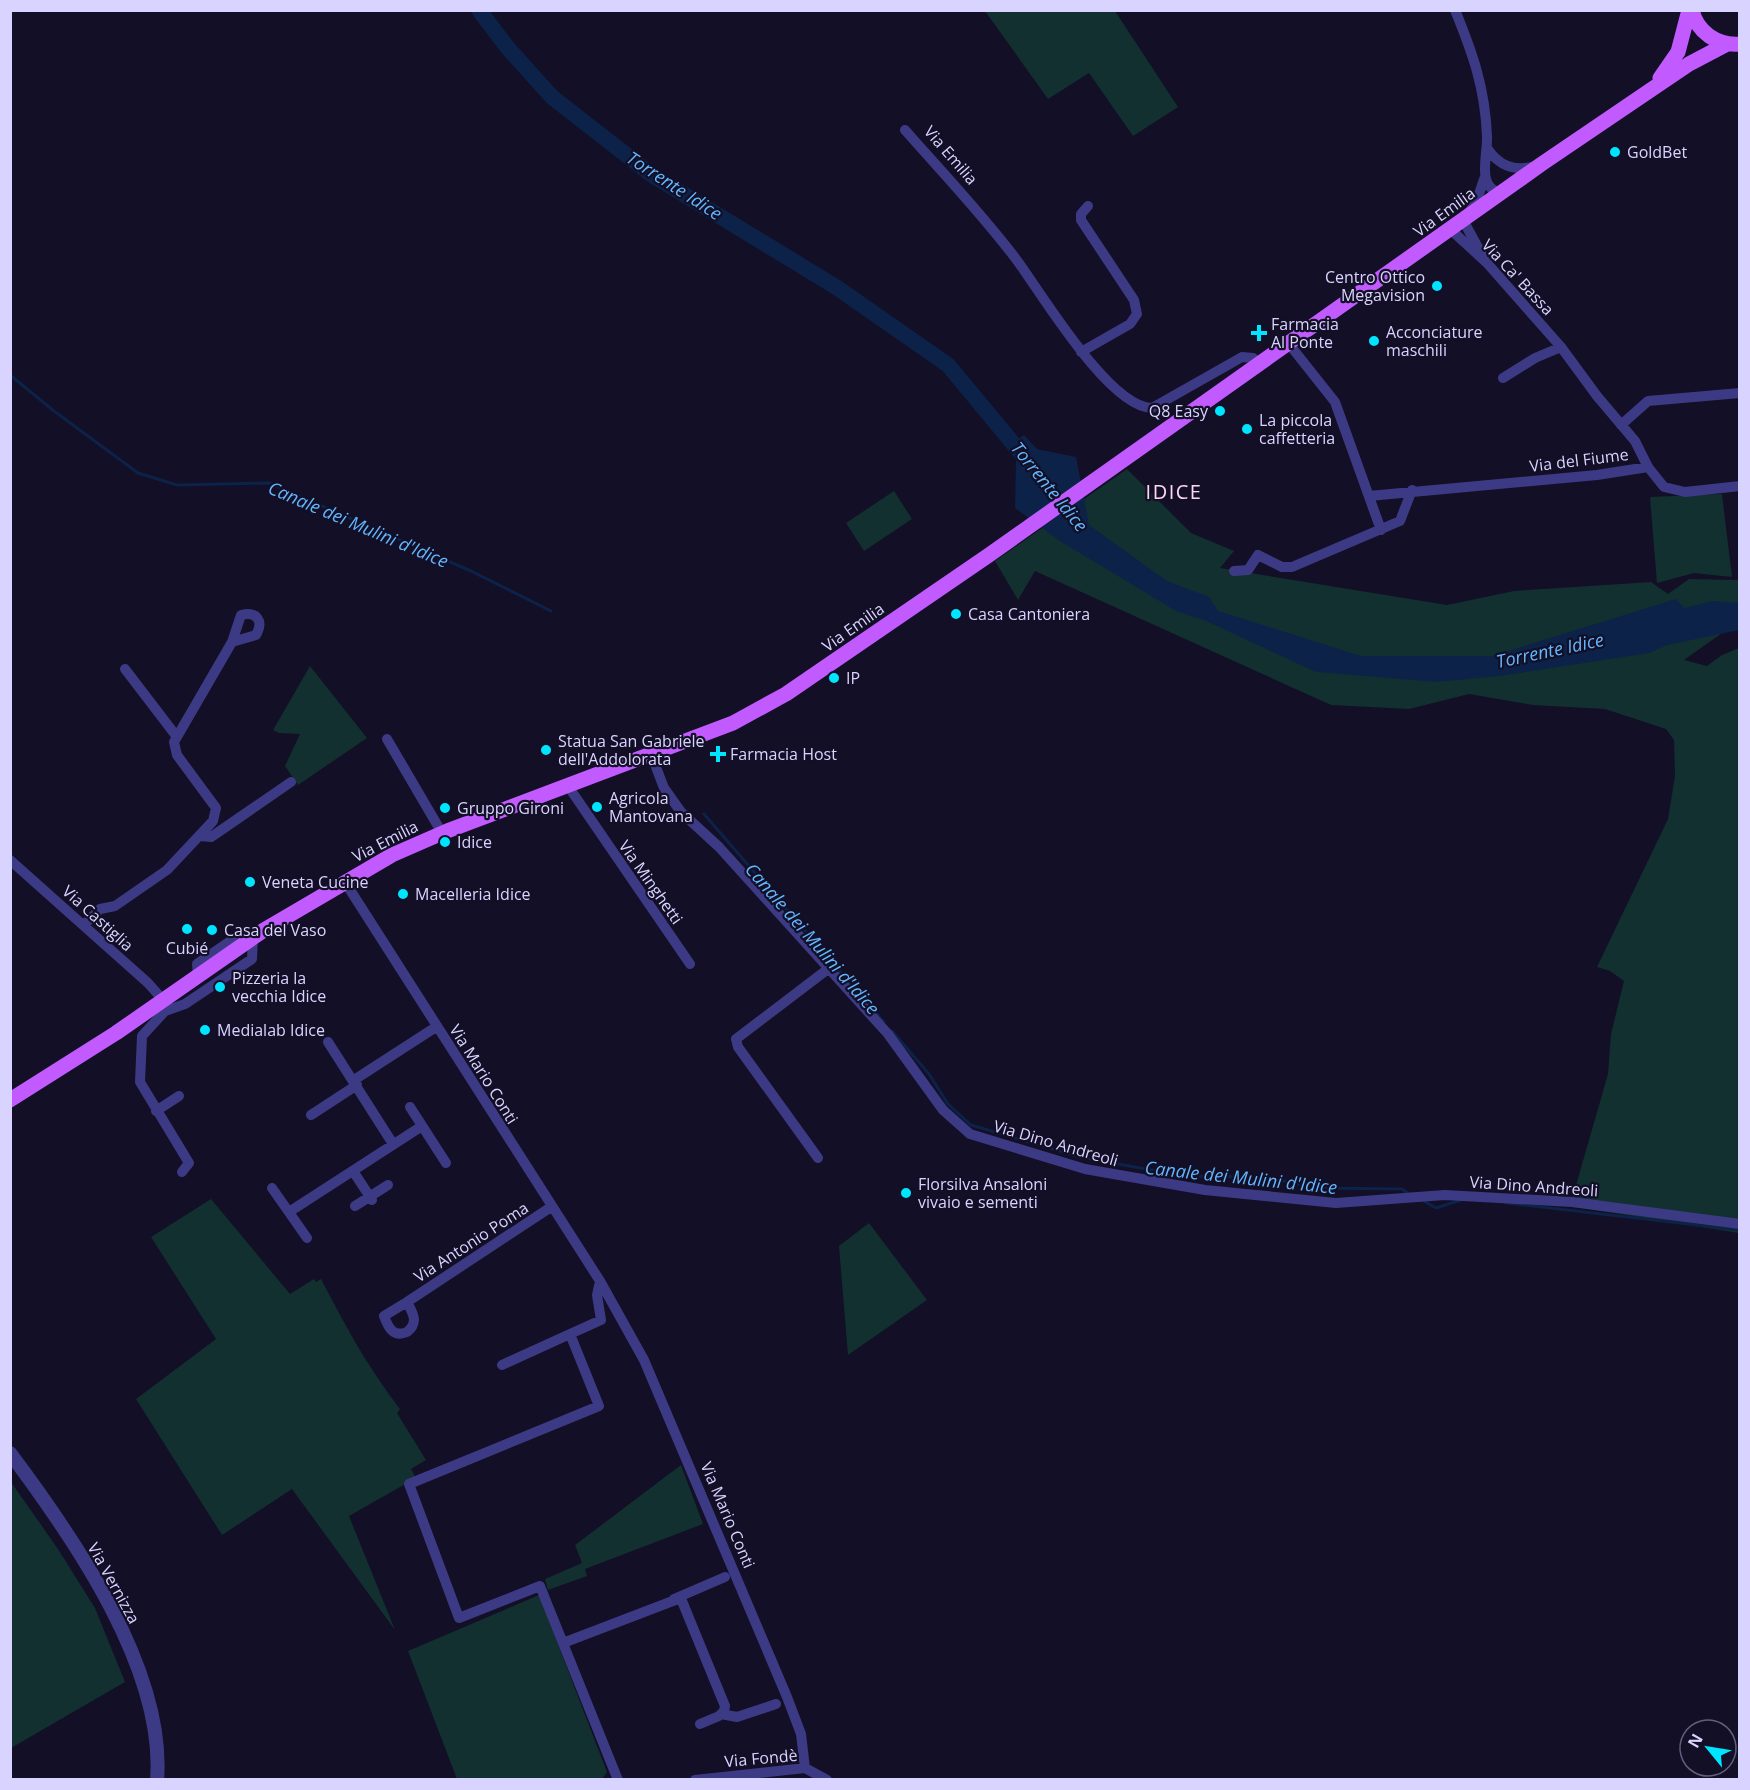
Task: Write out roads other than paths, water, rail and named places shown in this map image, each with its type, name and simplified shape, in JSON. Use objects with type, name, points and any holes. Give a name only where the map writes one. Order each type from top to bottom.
[{"type":"main road","name":"Via Emilia","points":[[1691,10],[1698,25],[1706,34],[1733,44]]},
{"type":"main road","name":"Via Emilia","points":[[1650,90],[1678,52],[1691,10]]},
{"type":"main road","name":"Via Emilia","points":[[10,1100],[164,1005],[198,976],[248,940],[392,855],[442,833],[733,723],[786,694],[989,555],[1543,163],[1650,90],[1733,44]]},
{"type":"street","points":[[1455,10],[1482,83],[1487,148],[1484,179],[1476,203],[1463,220]]},
{"type":"street","name":"Via Emilia","points":[[905,130],[1016,259],[1081,352],[1130,400],[1149,409],[1242,357],[1253,358],[1260,364]]},
{"type":"street","points":[[1487,148],[1500,163],[1514,169],[1528,168],[1543,163]]},
{"type":"street","points":[[1484,179],[1489,188],[1500,193]]},
{"type":"street","points":[[1081,352],[1123,329],[1137,314],[1134,300],[1081,220],[1081,214],[1088,206]]},
{"type":"street","name":"Via Ca' Bassa","points":[[1463,220],[1487,263]]},
{"type":"street","name":"Via Ca' Bassa","points":[[1450,230],[1487,263],[1561,346],[1635,441],[1648,467]]},
{"type":"street","points":[[1288,344],[1335,402],[1381,530]]},
{"type":"street","points":[[1503,378],[1535,358],[1561,346]]},
{"type":"street","points":[[1223,367],[1235,367],[1244,376]]},
{"type":"street","points":[[1621,425],[1648,401],[1684,396],[1740,393]]},
{"type":"street","name":"Via del Fiume","points":[[1369,496],[1412,490],[1497,485],[1648,467],[1664,487],[1685,492],[1740,486]]},
{"type":"street","points":[[1234,572],[1248,570],[1258,555],[1282,567],[1292,567],[1381,530],[1401,520],[1412,490]]},
{"type":"street","points":[[84,925],[100,909],[115,906],[167,870],[213,821],[216,808],[174,749],[177,737],[232,642]]},
{"type":"street","points":[[125,669],[177,737]]},
{"type":"street","name":"Via Emilia","points":[[387,739],[442,833]]},
{"type":"street","name":"Via Dino Andreoli","points":[[651,754],[664,788],[681,812],[719,847],[906,1055],[943,1110],[970,1134],[1085,1169],[1205,1190],[1336,1203],[1445,1195],[1572,1202],[1740,1224]]},
{"type":"street","points":[[200,836],[211,837],[217,834],[291,782]]},
{"type":"street","name":"Via Minghetti","points":[[568,786],[690,964]]},
{"type":"street","name":"Via Castiglia","points":[[10,860],[84,925],[164,1005]]},
{"type":"street","name":"Via Mario Conti","points":[[345,882],[600,1281],[644,1360],[680,1441],[801,1734],[805,1768]]},
{"type":"street","name":"Via Emilia","points":[[140,1042],[144,1031],[164,1005],[185,1004],[252,959],[248,940]]},
{"type":"street","points":[[818,1158],[738,1047],[736,1039],[828,969]]},
{"type":"street","points":[[311,1115],[436,1027]]},
{"type":"street","points":[[116,1033],[128,1033],[140,1042],[140,1083],[189,1163],[182,1172]]},
{"type":"street","points":[[328,1042],[393,1144]]},
{"type":"street","points":[[156,1111],[179,1096]]},
{"type":"street","points":[[410,1107],[446,1163]]},
{"type":"street","points":[[290,1212],[422,1126]]},
{"type":"street","points":[[353,1171],[371,1198]]},
{"type":"street","points":[[355,1206],[371,1198],[388,1185]]},
{"type":"street","points":[[272,1188],[307,1238]]},
{"type":"street","name":"Via Antonio Poma","points":[[406,1302],[551,1207]]},
{"type":"street","points":[[502,1365],[601,1320],[597,1295],[600,1281]]},
{"type":"street","points":[[570,1334],[599,1406],[409,1484],[459,1618],[540,1586],[618,1779]]},
{"type":"street","name":"Via Vernizza","points":[[10,1453],[81,1556],[112,1607],[141,1677],[153,1727],[157,1779]]},
{"type":"street","points":[[563,1643],[725,1577]]},
{"type":"street","points":[[674,1599],[682,1601],[687,1612],[725,1706],[721,1714]]},
{"type":"street","points":[[700,1724],[721,1714],[737,1717],[776,1704]]},
{"type":"street","name":"Via Fondè","points":[[695,1779],[805,1768],[826,1779]]},
{"type":"water","points":[[1024,435],[1037,449],[1076,457],[1089,525],[1167,581],[1209,597],[1218,611],[1361,656],[1492,656],[1676,599],[1684,608],[1713,601],[1739,603],[1739,630],[1667,645],[1649,653],[1500,676],[1436,682],[1316,672],[1204,620],[1176,611],[1060,541],[1015,508],[1016,458],[1007,446]]},
{"type":"waterway","name":"Torrente Idice","points":[[479,10],[507,47],[552,97],[652,175],[836,287],[948,365],[1026,459]]},
{"type":"waterway","name":"Canale dei Mulini d'Idice","points":[[10,375],[54,411],[138,473],[177,485],[269,483],[471,571],[551,611]]},
{"type":"waterway","name":"Canale dei Mulini d'Idice","points":[[704,814],[884,1022]]},
{"type":"waterway","name":"Canale dei Mulini d'Idice","points":[[892,1031],[929,1074],[948,1104],[971,1125],[1080,1157],[1184,1176],[1263,1177],[1319,1188],[1402,1189],[1408,1193]]},
{"type":"waterway","name":"Canale dei Mulini d'Idice","points":[[1422,1200],[1436,1208],[1461,1200]]},
{"type":"waterway","name":"Canale dei Mulini d'Idice","points":[[1506,1203],[1740,1230]]},
{"type":"place","name":"GoldBet","points":[[1615,152]]},
{"type":"place","name":"Centro Ottico Megavision","points":[[1437,286]]},
{"type":"place","name":"Farmacia Al Ponte","points":[[1259,333]]},
{"type":"place","name":"Acconciature maschili","points":[[1374,341]]},
{"type":"place","name":"Q8 Easy","points":[[1220,411]]},
{"type":"place","name":"La piccola caffetteria","points":[[1247,429]]},
{"type":"place","name":"Casa Cantoniera","points":[[956,614]]},
{"type":"place","name":"IP","points":[[834,678]]},
{"type":"place","name":"Statua San Gabriele dell'Addolorata","points":[[546,750]]},
{"type":"place","name":"Farmacia Host","points":[[718,754]]},
{"type":"place","name":"Agricola Mantovana","points":[[597,807]]},
{"type":"place","name":"Gruppo Gironi","points":[[445,808]]},
{"type":"place","name":"Idice","points":[[445,842]]},
{"type":"place","name":"Veneta Cucine","points":[[250,882]]},
{"type":"place","name":"Macelleria Idice","points":[[403,894]]},
{"type":"place","name":"Cubié","points":[[187,929]]},
{"type":"place","name":"Casa del Vaso","points":[[212,930]]},
{"type":"place","name":"Pizzeria la vecchia Idice","points":[[220,987]]},
{"type":"place","name":"Medialab Idice","points":[[205,1030]]},
{"type":"place","name":"Florsilva Ansaloni vivaio e sementi","points":[[906,1193]]},
{"type":"district","name":"IDICE","points":[[1174,492]]}]
